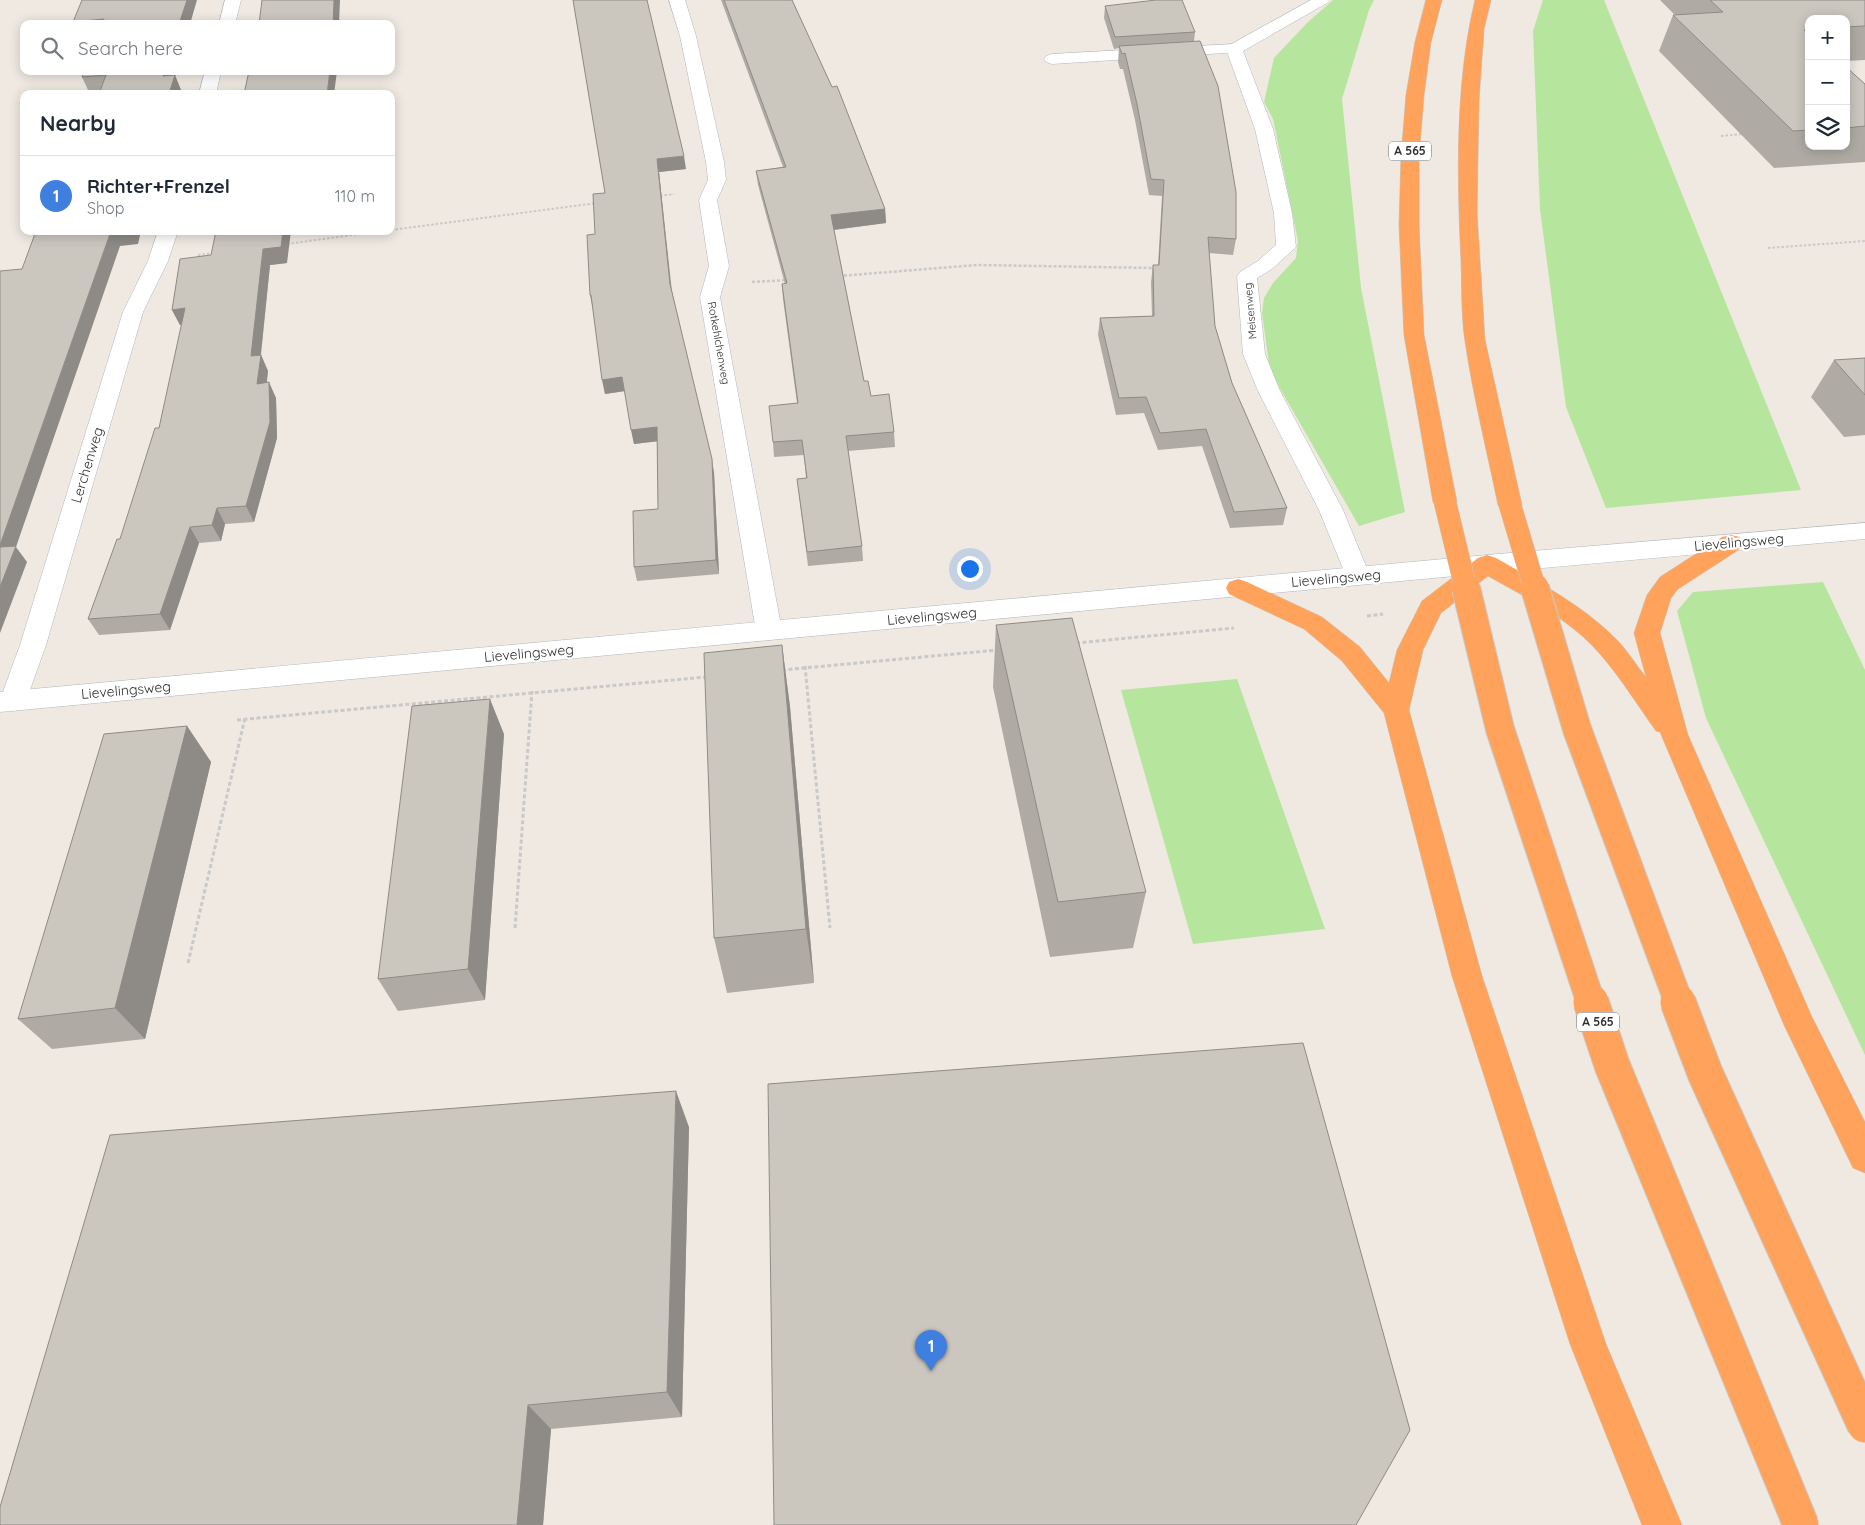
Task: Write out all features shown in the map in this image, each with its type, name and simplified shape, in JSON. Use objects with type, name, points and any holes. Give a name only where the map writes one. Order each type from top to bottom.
[{"type":"highway","name":"A 565","points":[[1434,0],[1423,42],[1415,95],[1410,157],[1409,225],[1414,335],[1445,502],[1500,728],[1612,1065],[1801,1525]]},
{"type":"highway","points":[[1482,0],[1476,28],[1470,100],[1468,158],[1475,340],[1510,505],[1576,729],[1705,1073],[1865,1425]]},
{"type":"highway","points":[[1731,543],[1669,583],[1659,595],[1647,632],[1674,735],[1800,1024],[1865,1157]]},
{"type":"highway","points":[[1396,710],[1410,650],[1431,607],[1487,564],[1550,600],[1581,622],[1609,648],[1674,735]]},
{"type":"highway","points":[[1238,588],[1313,624],[1350,654],[1396,710],[1467,976],[1588,1344],[1662,1525]]},
{"type":"street","points":[[228,20],[233,0]]},
{"type":"street","name":"Rotkehlchenweg","points":[[677,0],[688,36],[715,162],[717,180],[708,200],[719,266],[710,297],[762,579],[769,631]]},
{"type":"street","points":[[1052,59],[1234,49],[1322,0]]},
{"type":"street","name":"Meisenweg","points":[[1234,49],[1264,130],[1283,213],[1286,247],[1265,265],[1247,276],[1254,354],[1270,391],[1331,510],[1358,576]]},
{"type":"street","points":[[208,90],[213,75]]},
{"type":"street","name":"Lerchenweg","points":[[6,701],[33,645],[133,312],[158,261],[167,235]]},
{"type":"street","name":"Lievelingsweg","points":[[6,701],[1487,564],[1865,531]]},
{"type":"path","points":[[1721,136],[1750,133]]},
{"type":"path","points":[[651,197],[711,190]]},
{"type":"path","points":[[395,229],[604,202]]},
{"type":"path","points":[[1768,248],[1865,240]]},
{"type":"path","points":[[833,277],[977,265],[1157,268]]},
{"type":"path","points":[[713,284],[795,280]]},
{"type":"path","points":[[1066,603],[1079,652]]},
{"type":"path","points":[[1313,624],[1431,607]]},
{"type":"path","points":[[801,628],[830,928]]},
{"type":"path","points":[[1067,644],[1239,628]]},
{"type":"path","points":[[776,671],[999,650]]},
{"type":"path","points":[[515,928],[535,653]]},
{"type":"path","points":[[235,720],[708,677]]},
{"type":"path","points":[[188,963],[255,678]]},
{"type":"green space","points":[[1333,0],[1374,0],[1369,10],[1342,99],[1361,288],[1405,512],[1359,526],[1270,371],[1262,313],[1264,298],[1273,283],[1296,258],[1298,241],[1273,119],[1264,102],[1274,58],[1307,23]]},
{"type":"green space","points":[[1543,0],[1604,0],[1801,490],[1606,508],[1566,407],[1540,209],[1533,31]]},
{"type":"green space","points":[[1823,582],[1865,670],[1865,1055],[1706,718],[1677,611],[1693,592]]},
{"type":"green space","points":[[1237,679],[1325,929],[1193,944],[1121,690]]},
{"type":"building","points":[[82,0],[187,0],[180,20],[74,20]]},
{"type":"building","points":[[262,0],[334,0],[333,20],[260,20]]},
{"type":"building","points":[[573,0],[647,0],[684,156],[657,159],[670,284],[712,459],[716,560],[634,567],[633,511],[658,509],[657,427],[631,430],[622,377],[602,380],[590,295],[587,235],[595,234],[593,194],[605,193]]},
{"type":"building","points":[[724,0],[792,0],[832,87],[837,86],[885,209],[831,215],[864,381],[868,381],[871,396],[889,394],[894,432],[846,436],[862,546],[807,552],[797,479],[807,478],[802,440],[773,442],[769,406],[798,403],[782,284],[787,283],[756,171],[786,167]]},
{"type":"building","points":[[1156,0],[1182,0],[1195,32],[1115,37],[1105,6]]},
{"type":"building","points":[[1710,0],[1865,0],[1865,26],[1850,27],[1850,15],[1805,15],[1805,130],[1793,131],[1673,15],[1723,12]]},
{"type":"building","points":[[1200,41],[1218,86],[1236,192],[1236,239],[1208,237],[1215,326],[1232,383],[1287,508],[1234,512],[1206,429],[1160,433],[1146,397],[1119,398],[1100,318],[1154,316],[1153,265],[1159,265],[1164,180],[1151,179],[1125,53],[1122,54],[1119,46]]},
{"type":"building","points":[[1850,71],[1865,84],[1865,126],[1850,128]]},
{"type":"building","points":[[83,75],[106,75],[82,77]]},
{"type":"building","points":[[106,75],[175,75],[170,90],[100,90]]},
{"type":"building","points":[[248,75],[329,75],[328,90],[245,90]]},
{"type":"building","points":[[35,235],[110,235],[0,545],[0,271],[22,269]]},
{"type":"building","points":[[215,235],[282,235],[281,247],[263,249],[251,356],[261,355],[257,384],[269,382],[270,422],[246,506],[217,508],[212,525],[190,527],[160,614],[88,619],[117,539],[120,539],[155,428],[159,428],[185,308],[172,310],[180,259],[211,255]]},
{"type":"building","points":[[1865,358],[1865,395],[1834,360]]},
{"type":"building","points":[[16,546],[0,587],[0,547]]},
{"type":"building","points":[[1072,618],[1146,892],[1058,902],[996,625]]},
{"type":"building","points":[[782,645],[806,929],[714,938],[704,653]]},
{"type":"building","points":[[490,699],[468,969],[378,979],[412,706]]},
{"type":"building","points":[[187,726],[115,1008],[18,1019],[104,734]]},
{"type":"building","points":[[1303,1043],[1410,1430],[1356,1525],[774,1525],[768,1084]]},
{"type":"building","points":[[676,1091],[667,1392],[528,1405],[517,1525],[0,1525],[0,1507],[110,1135]]},
{"type":"place","name":"Richter+Frenzel","points":[[931,1371]]}]
